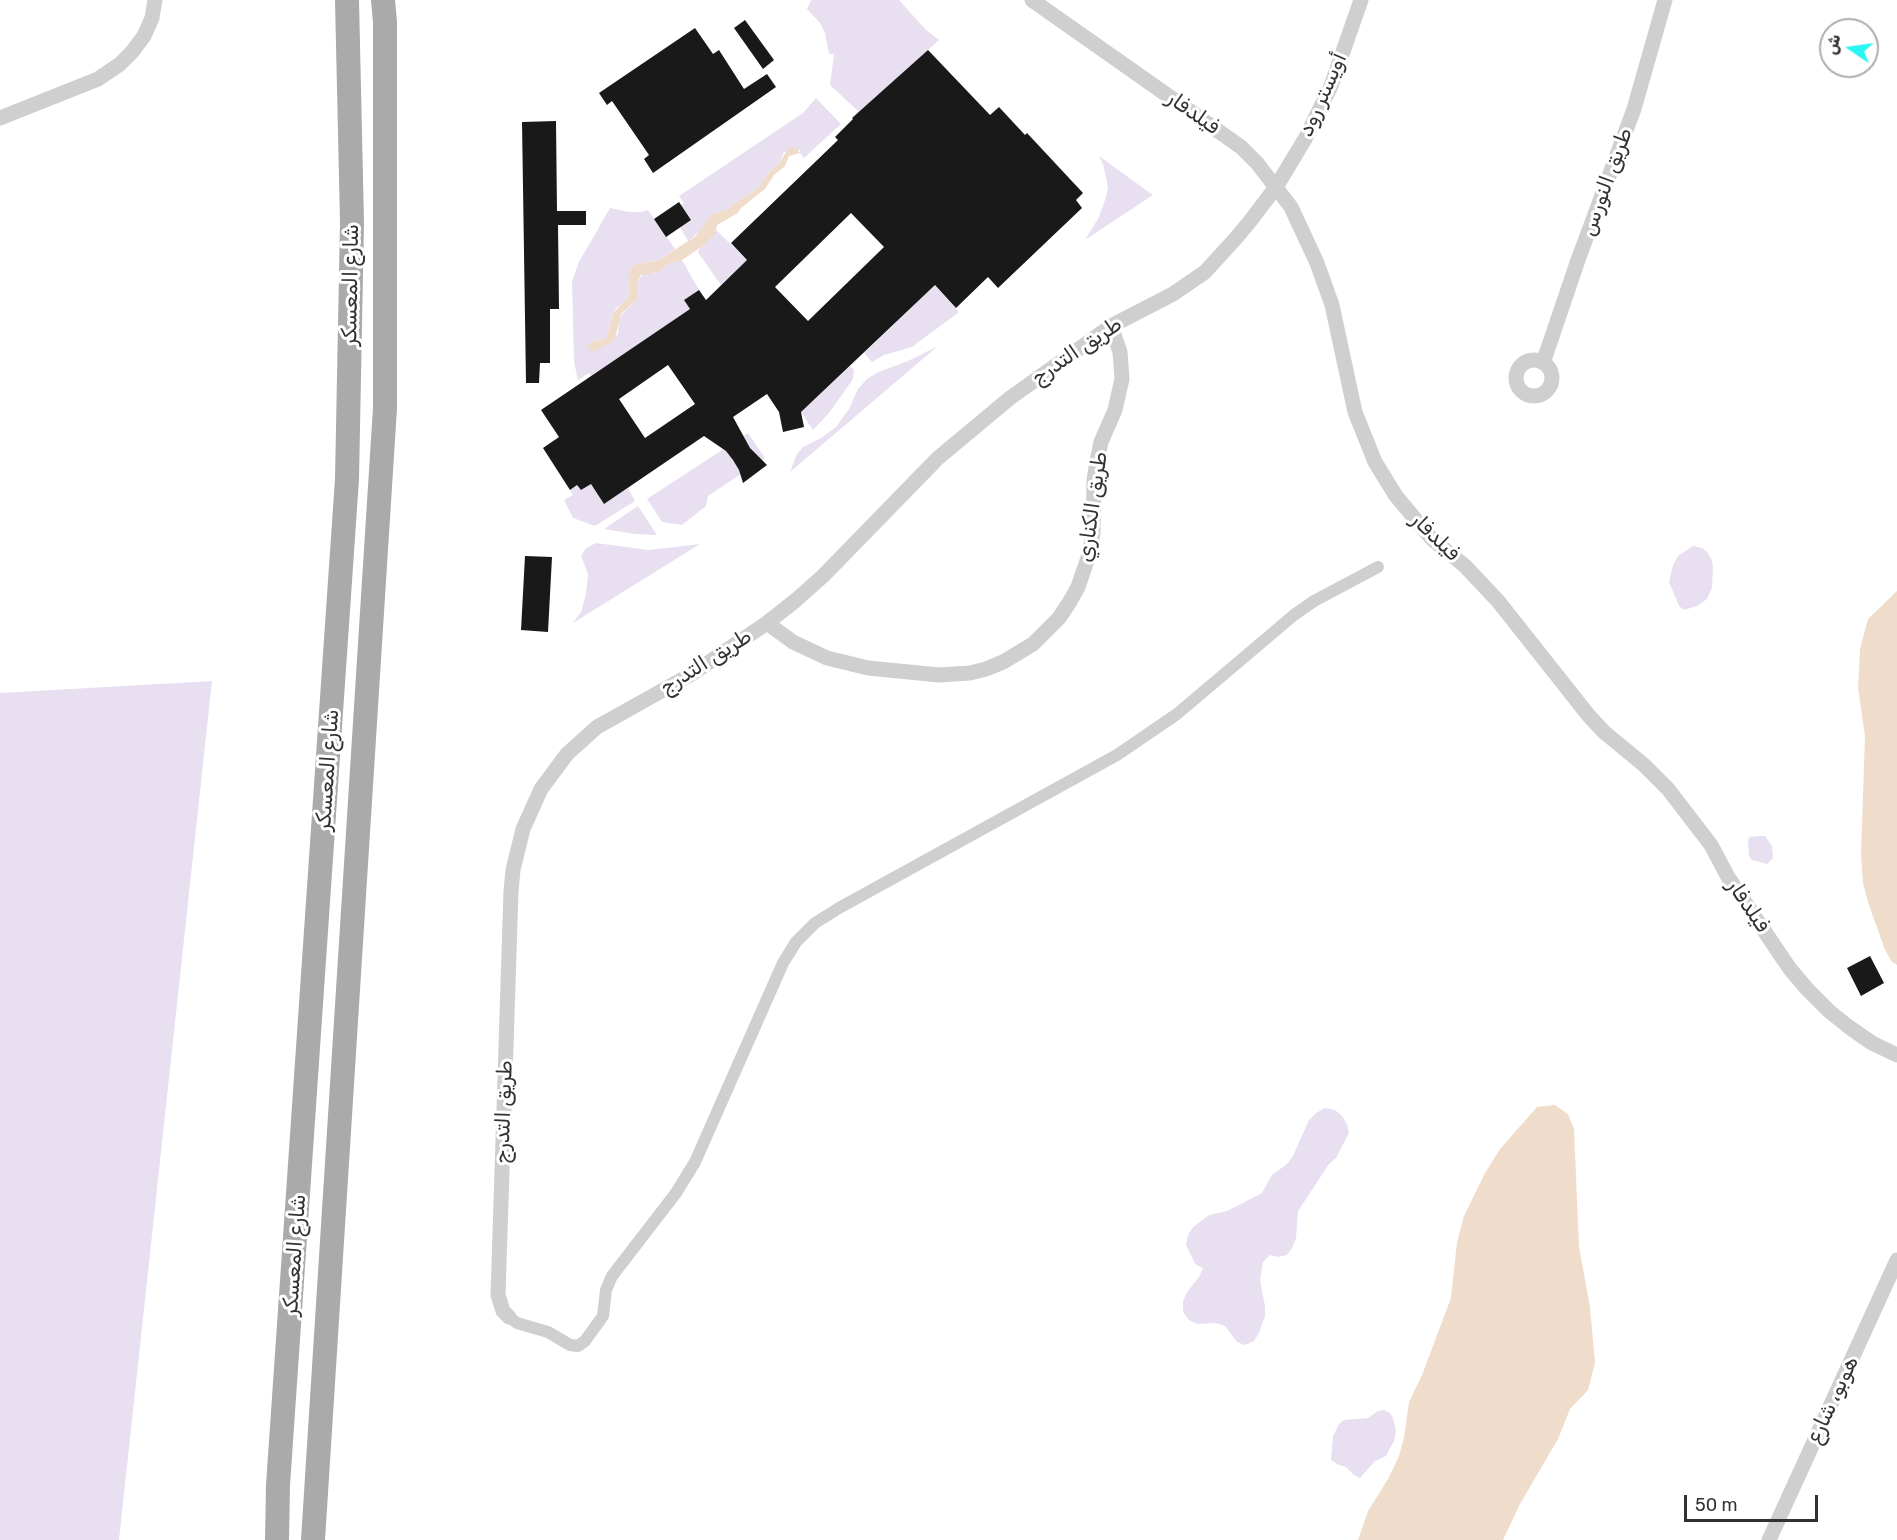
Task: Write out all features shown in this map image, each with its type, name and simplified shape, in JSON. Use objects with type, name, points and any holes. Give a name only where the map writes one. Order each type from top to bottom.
[{"type":"main road","name":"شارع المعسكر","points":[[277,1540],[278,1485],[348,479],[352,222],[347,0]]},
{"type":"main road","name":"شارع المعسكر","points":[[313,1540],[385,408],[385,22],[383,0]]},
{"type":"street","points":[[0,118],[98,79],[120,64],[144,36],[152,18],[155,0]]},
{"type":"street","name":"فيلدفار","points":[[1032,0],[1241,147],[1257,163],[1291,207],[1317,263],[1332,305],[1355,412],[1375,462],[1396,496],[1432,539],[1465,566],[1498,601],[1589,716],[1668,789],[1711,845],[1728,877],[1790,969],[1808,990],[1849,1027],[1872,1043],[1897,1055]]},
{"type":"street","name":"أويستر رود","points":[[1276,187],[1305,139],[1331,86],[1361,0]]},
{"type":"street","name":"طريق النورس","points":[[1543,363],[1634,109],[1665,0]]},
{"type":"street","name":"طريق التدرج","points":[[509,1317],[503,1311],[498,1295],[511,891],[513,870],[523,829],[541,789],[582,739],[613,717],[690,675],[767,623],[823,576],[939,458],[1038,377],[1111,326],[1173,294],[1204,272],[1236,238],[1276,187]]},
{"type":"street","name":"طريق الكناري","points":[[767,623],[793,642],[827,658],[868,668],[939,675],[986,669],[1003,662],[1033,644],[1047,632],[1069,603],[1085,569],[1090,552],[1093,533],[1093,489],[1097,461],[1101,442],[1115,410],[1122,380],[1120,352],[1111,326]]},
{"type":"street","points":[[509,1317],[517,1323],[548,1332],[574,1346],[585,1341],[603,1316],[606,1290],[612,1276],[676,1193],[695,1162],[783,963],[796,942],[815,923],[1117,755],[1177,714],[1294,615],[1314,601],[1378,567]]},
{"type":"street","name":"هوبو، شارع","points":[[1769,1540],[1897,1260]]},
{"type":"shaded area","points":[[811,0],[899,0],[926,30],[939,40],[859,112],[830,85],[834,54],[829,54],[825,33],[820,23],[807,9]]},
{"type":"shaded area","points":[[816,98],[841,124],[804,158],[800,150],[784,152],[779,164],[770,171],[758,188],[727,209],[711,215],[702,230],[688,241],[680,227],[681,205],[684,203],[679,196],[803,113]]},
{"type":"shaded area","points":[[788,148],[797,148],[800,153],[789,156],[785,166],[774,175],[765,189],[738,213],[717,225],[715,234],[704,245],[682,260],[666,265],[659,272],[641,275],[637,282],[637,300],[621,314],[615,339],[596,351],[590,351],[588,345],[592,341],[607,337],[613,313],[629,296],[628,279],[631,268],[639,263],[657,261],[696,236],[711,215],[727,209],[758,188],[770,171],[779,164]]},
{"type":"shaded area","points":[[1099,156],[1153,195],[1085,240],[1099,217],[1108,187]]},
{"type":"shaded area","points":[[610,208],[629,212],[648,210],[675,249],[657,261],[639,263],[628,279],[629,296],[616,308],[607,337],[596,340],[596,351],[618,334],[619,318],[637,300],[637,282],[644,273],[656,273],[666,265],[682,260],[699,290],[684,300],[690,309],[591,376],[589,373],[578,380],[574,362],[572,281],[579,262]]},
{"type":"shaded area","points":[[715,229],[747,260],[721,285],[698,250],[712,237]]},
{"type":"shaded area","points":[[935,285],[959,312],[912,347],[884,355],[872,362],[864,353]]},
{"type":"shaded area","points":[[938,346],[790,472],[797,454],[803,447],[836,427],[849,409],[858,389],[867,379]]},
{"type":"shaded area","points":[[850,366],[854,370],[853,379],[829,413],[813,430],[801,412]]},
{"type":"shaded area","points":[[748,433],[765,458],[708,496],[706,506],[682,525],[662,522],[647,499]]},
{"type":"shaded area","points":[[591,484],[604,504],[628,488],[635,501],[595,526],[573,518],[564,500],[573,495],[570,490],[577,485],[581,490]]},
{"type":"shaded area","points":[[638,506],[657,535],[604,529]]},
{"type":"shaded area","points":[[596,543],[649,550],[700,544],[573,623],[581,612],[586,594],[588,574],[581,556],[586,548]]},
{"type":"shaded area","points":[[1693,546],[1702,548],[1711,558],[1712,588],[1707,599],[1697,606],[1684,610],[1679,606],[1669,582],[1678,556]]},
{"type":"shaded area","points":[[1897,591],[1897,965],[1892,962],[1885,950],[1863,883],[1861,854],[1865,736],[1858,688],[1860,649],[1868,619]]},
{"type":"shaded area","points":[[212,681],[119,1540],[0,1540],[0,693]]},
{"type":"shaded area","points":[[1765,836],[1772,846],[1773,858],[1767,864],[1752,860],[1749,856],[1748,840],[1750,837]]},
{"type":"shaded area","points":[[1555,1105],[1568,1114],[1574,1129],[1579,1247],[1590,1307],[1595,1363],[1588,1390],[1570,1409],[1558,1439],[1520,1504],[1503,1540],[1358,1540],[1368,1511],[1399,1456],[1409,1402],[1422,1375],[1451,1298],[1457,1242],[1464,1216],[1485,1173],[1500,1149],[1537,1107]]},
{"type":"shaded area","points":[[1325,1108],[1335,1110],[1342,1116],[1349,1133],[1336,1158],[1329,1164],[1298,1211],[1296,1239],[1292,1248],[1287,1255],[1278,1257],[1270,1255],[1263,1262],[1260,1280],[1265,1316],[1254,1341],[1245,1345],[1237,1342],[1225,1326],[1216,1323],[1197,1324],[1189,1320],[1183,1312],[1183,1301],[1203,1268],[1195,1264],[1186,1245],[1193,1227],[1209,1215],[1227,1211],[1262,1193],[1272,1175],[1287,1164],[1293,1156],[1309,1120]]},
{"type":"shaded area","points":[[1384,1410],[1393,1418],[1396,1430],[1394,1441],[1386,1456],[1375,1461],[1360,1478],[1346,1467],[1331,1460],[1333,1436],[1339,1424],[1344,1420],[1368,1418]]},
{"type":"building","points":[[745,20],[774,60],[763,69],[734,28]]},
{"type":"building","points":[[695,28],[713,54],[719,50],[744,89],[767,74],[776,87],[653,173],[644,159],[649,155],[612,101],[607,105],[599,93]]},
{"type":"building","points":[[928,50],[990,115],[999,107],[1025,135],[1027,133],[1083,193],[1076,200],[1082,208],[998,288],[988,277],[956,308],[935,285],[801,412],[804,427],[783,432],[779,412],[767,394],[733,417],[750,448],[767,465],[743,483],[739,470],[726,451],[704,436],[604,504],[591,484],[581,490],[577,485],[570,490],[543,448],[559,437],[541,410],[690,309],[684,300],[699,290],[706,300],[747,260],[731,243],[838,140],[835,137],[852,118]],"holes":[[[851,213],[884,247],[808,321],[775,287]],[[668,365],[695,404],[645,438],[619,399]]]},
{"type":"building","points":[[556,121],[557,211],[586,211],[586,225],[558,225],[559,309],[550,309],[550,363],[540,363],[539,383],[526,383],[522,122]]},
{"type":"building","points":[[679,202],[691,220],[666,237],[654,219]]},
{"type":"building","points":[[525,556],[552,557],[548,632],[521,630]]},
{"type":"building","points":[[1870,956],[1884,983],[1861,996],[1847,968]]}]
